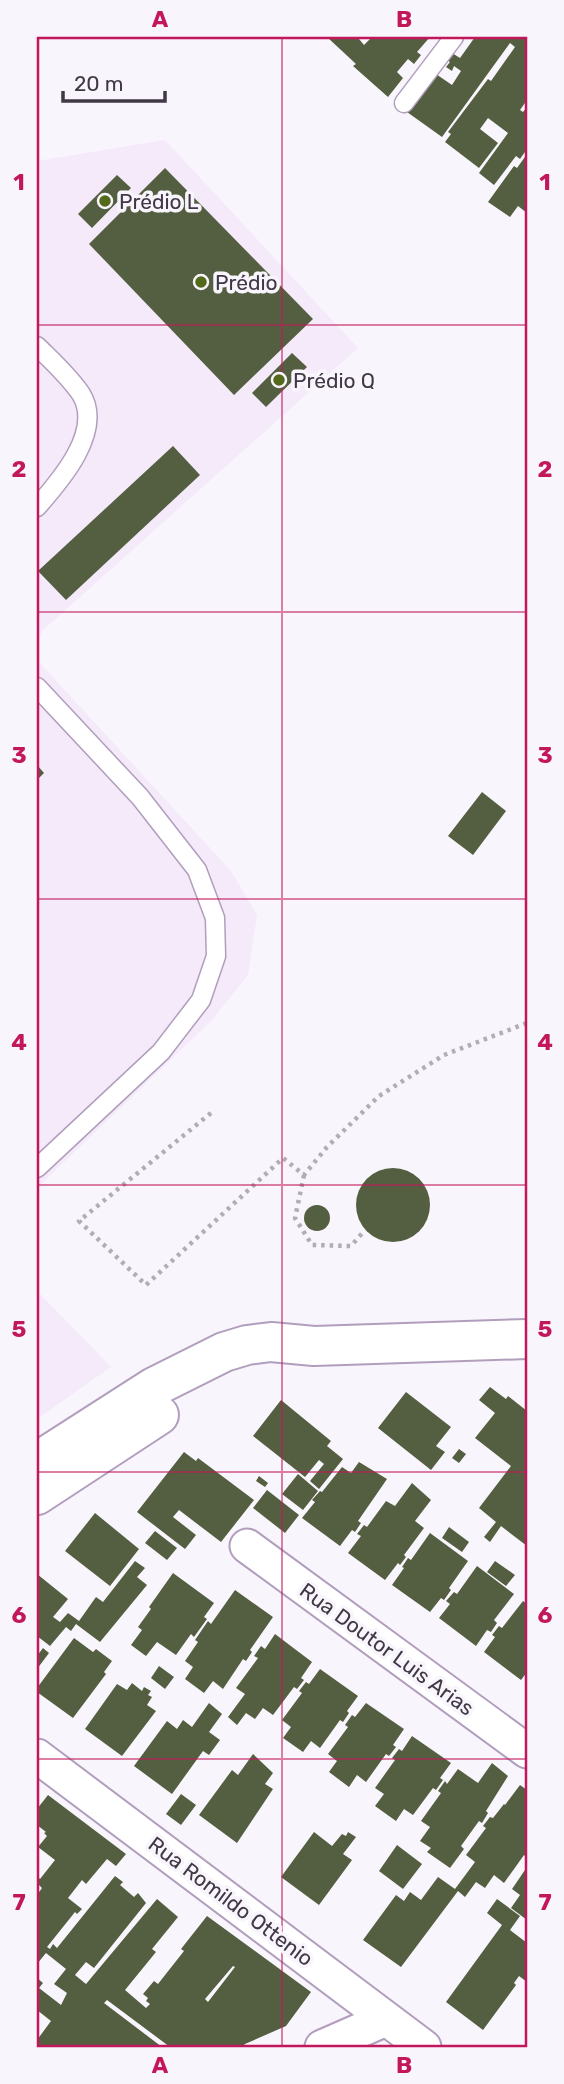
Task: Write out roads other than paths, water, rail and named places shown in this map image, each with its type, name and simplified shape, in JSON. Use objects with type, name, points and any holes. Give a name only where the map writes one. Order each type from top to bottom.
[{"type":"main road","points":[[37,1462],[154,1387],[224,1352],[271,1342],[314,1346],[526,1341]]},
{"type":"main road","points":[[37,1495],[189,1396],[241,1370],[314,1346]]},
{"type":"street","name":"Rua Doutor Luis Arias","points":[[247,1546],[527,1751]]},
{"type":"street","name":"Rua Romildo Ottenio","points":[[37,1756],[424,2047]]},
{"type":"street","points":[[322,2047],[386,2019]]},
{"type":"lane","points":[[404,103],[454,37]]},
{"type":"lane","points":[[37,346],[82,396],[88,415],[82,443],[74,459],[62,479],[37,508]]},
{"type":"lane","points":[[37,687],[140,797],[197,870],[215,918],[216,956],[201,1000],[161,1052],[37,1168]]},
{"type":"place","name":"Prédio L","points":[[105,201]]},
{"type":"place","name":"Prédio","points":[[201,282]]},
{"type":"place","name":"Prédio Q","points":[[279,380]]}]
